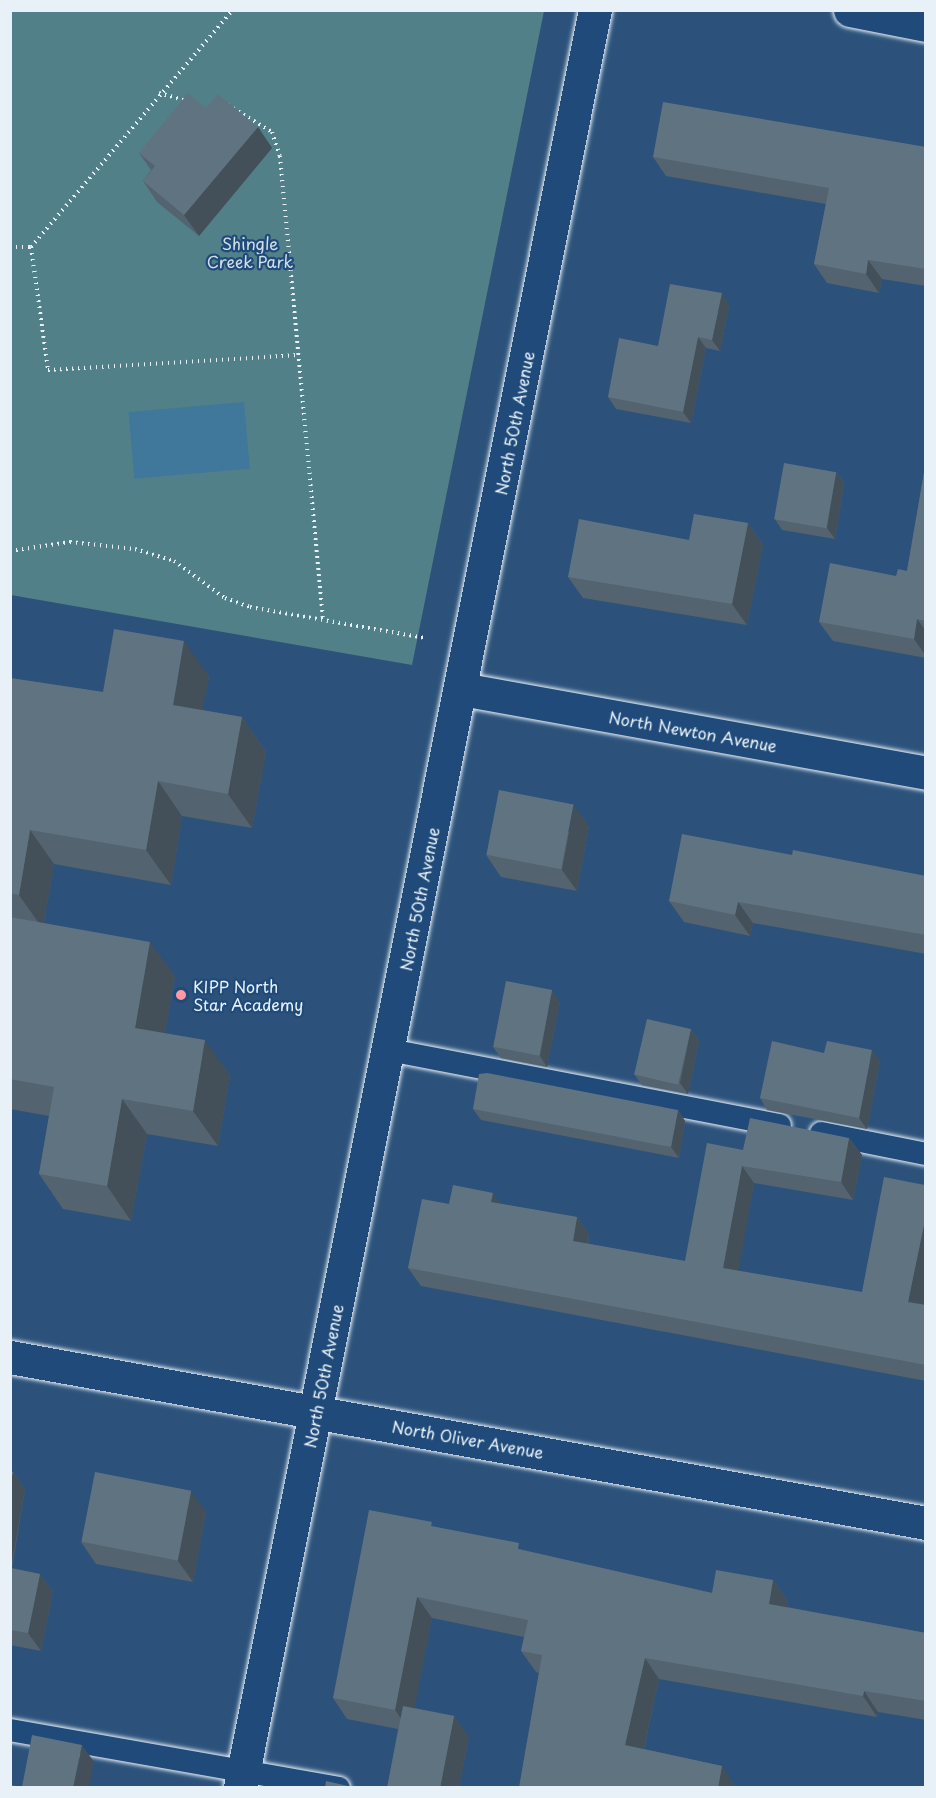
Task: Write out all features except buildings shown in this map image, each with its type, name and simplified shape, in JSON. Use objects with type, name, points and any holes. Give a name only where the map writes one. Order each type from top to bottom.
[{"type":"street","name":"North 50th Avenue","points":[[242,1779],[595,10]]},
{"type":"street","points":[[850,10],[926,25]]},
{"type":"street","name":"North Newton Avenue","points":[[461,689],[926,773]]},
{"type":"street","name":"North Oliver Avenue","points":[[10,1357],[926,1523]]},
{"type":"lane","points":[[389,1050],[926,1154]]},
{"type":"lane","points":[[10,1730],[242,1779],[339,1788]]},
{"type":"path","points":[[232,10],[159,93],[32,247],[48,370],[299,356]]},
{"type":"path","points":[[159,93],[190,102]]},
{"type":"path","points":[[219,104],[226,100],[272,132],[278,148],[323,618]]},
{"type":"path","points":[[10,247],[32,247]]},
{"type":"path","points":[[10,551],[70,542],[135,549],[174,561],[225,598],[250,607],[470,644]]},
{"type":"green space","name":"Shingle Creek Park","points":[[10,11],[544,11],[412,665],[11,595]]},
{"type":"water","points":[[244,402],[250,469],[134,479],[128,412]]},
{"type":"place","name":"KIPP North Star Academy","points":[[181,995]]}]
